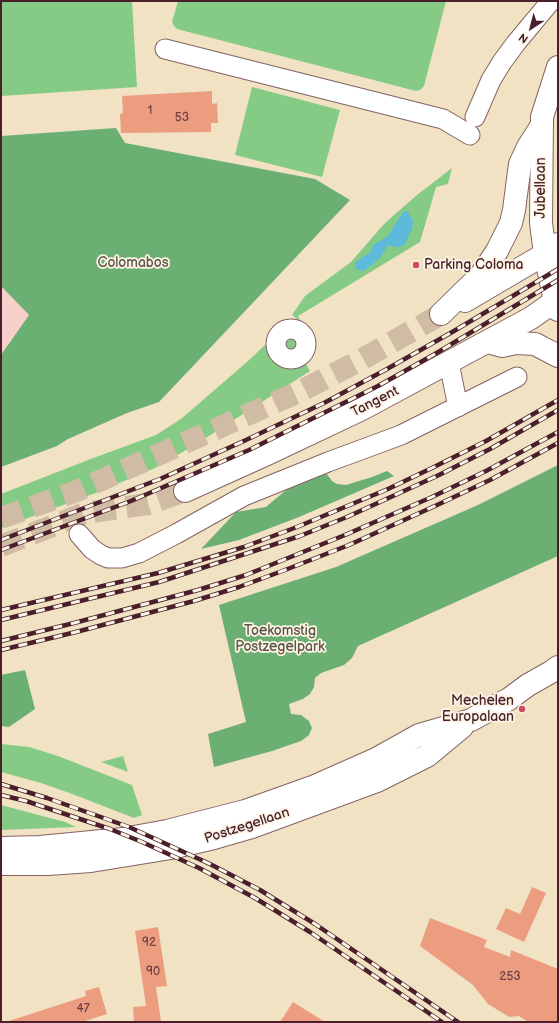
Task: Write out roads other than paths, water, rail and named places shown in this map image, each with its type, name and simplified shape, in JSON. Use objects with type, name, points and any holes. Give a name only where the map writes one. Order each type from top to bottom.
[{"type":"main road","name":"Jubellaan","points":[[557,303],[551,249],[541,227],[542,121],[550,89],[558,67]]},
{"type":"main road","points":[[542,121],[553,161],[558,168]]},
{"type":"main road","points":[[542,121],[520,164],[511,223],[497,251],[481,275],[439,315],[481,293],[551,249]]},
{"type":"main road","name":"Tangent","points":[[185,491],[362,409],[450,363],[557,303]]},
{"type":"main road","points":[[488,342],[502,346],[516,343],[535,344],[558,356]]},
{"type":"main road","name":"Postzegellaan","points":[[1,864],[48,864],[91,861],[171,848],[246,829],[378,781],[427,756],[471,720],[509,699],[528,685],[558,667]]},
{"type":"main road","name":"Postzegellaan","points":[[1,848],[40,847],[123,839],[167,831],[245,811],[315,786],[376,758],[419,735],[471,720]]},
{"type":"lane","points":[[165,48],[473,126],[491,80],[502,62],[516,42],[551,1]]},
{"type":"lane","points":[[450,363],[458,407]]},
{"type":"lane","points":[[78,534],[92,550],[100,555],[116,558],[128,556],[159,543],[244,496],[328,462],[401,435],[517,377]]},
{"type":"water","points":[[404,211],[407,211],[413,220],[412,229],[405,244],[400,247],[388,245],[380,258],[364,271],[356,269],[355,263],[371,252],[373,245],[387,237]]},
{"type":"tunnel","points":[[1,518],[77,491],[301,391],[359,361],[438,316]]},
{"type":"tunnel","points":[[1,546],[85,513],[148,504],[185,491]]},
{"type":"railway","points":[[1,540],[160,479],[324,403],[454,331],[558,269]]},
{"type":"railway","points":[[1,550],[131,501],[249,450],[378,386],[435,354],[558,280]]},
{"type":"railway","points":[[1,610],[158,573],[244,547],[297,527],[388,489],[486,441],[558,400]]},
{"type":"railway","points":[[1,620],[159,582],[300,536],[347,517],[439,475],[490,449],[558,410]]},
{"type":"railway","points":[[1,641],[198,590],[246,575],[345,535],[432,497],[486,471],[558,432]]},
{"type":"railway","points":[[1,650],[194,601],[239,587],[285,570],[349,545],[435,506],[490,480],[558,443]]},
{"type":"railway","points":[[1,784],[47,798],[129,827],[210,864],[260,890],[315,924],[458,1022]]},
{"type":"railway","points":[[1,795],[26,801],[110,829],[199,868],[255,898],[310,932],[442,1022]]},
{"type":"place","name":"Parking Coloma","points":[[416,265]]},
{"type":"place","name":"Mechelen Europalaan","points":[[522,709]]},
{"type":"park label","name":"Colomabos","points":[[133,263]]},
{"type":"park label","name":"Toekomstig Postzegelpark","points":[[280,640]]}]
